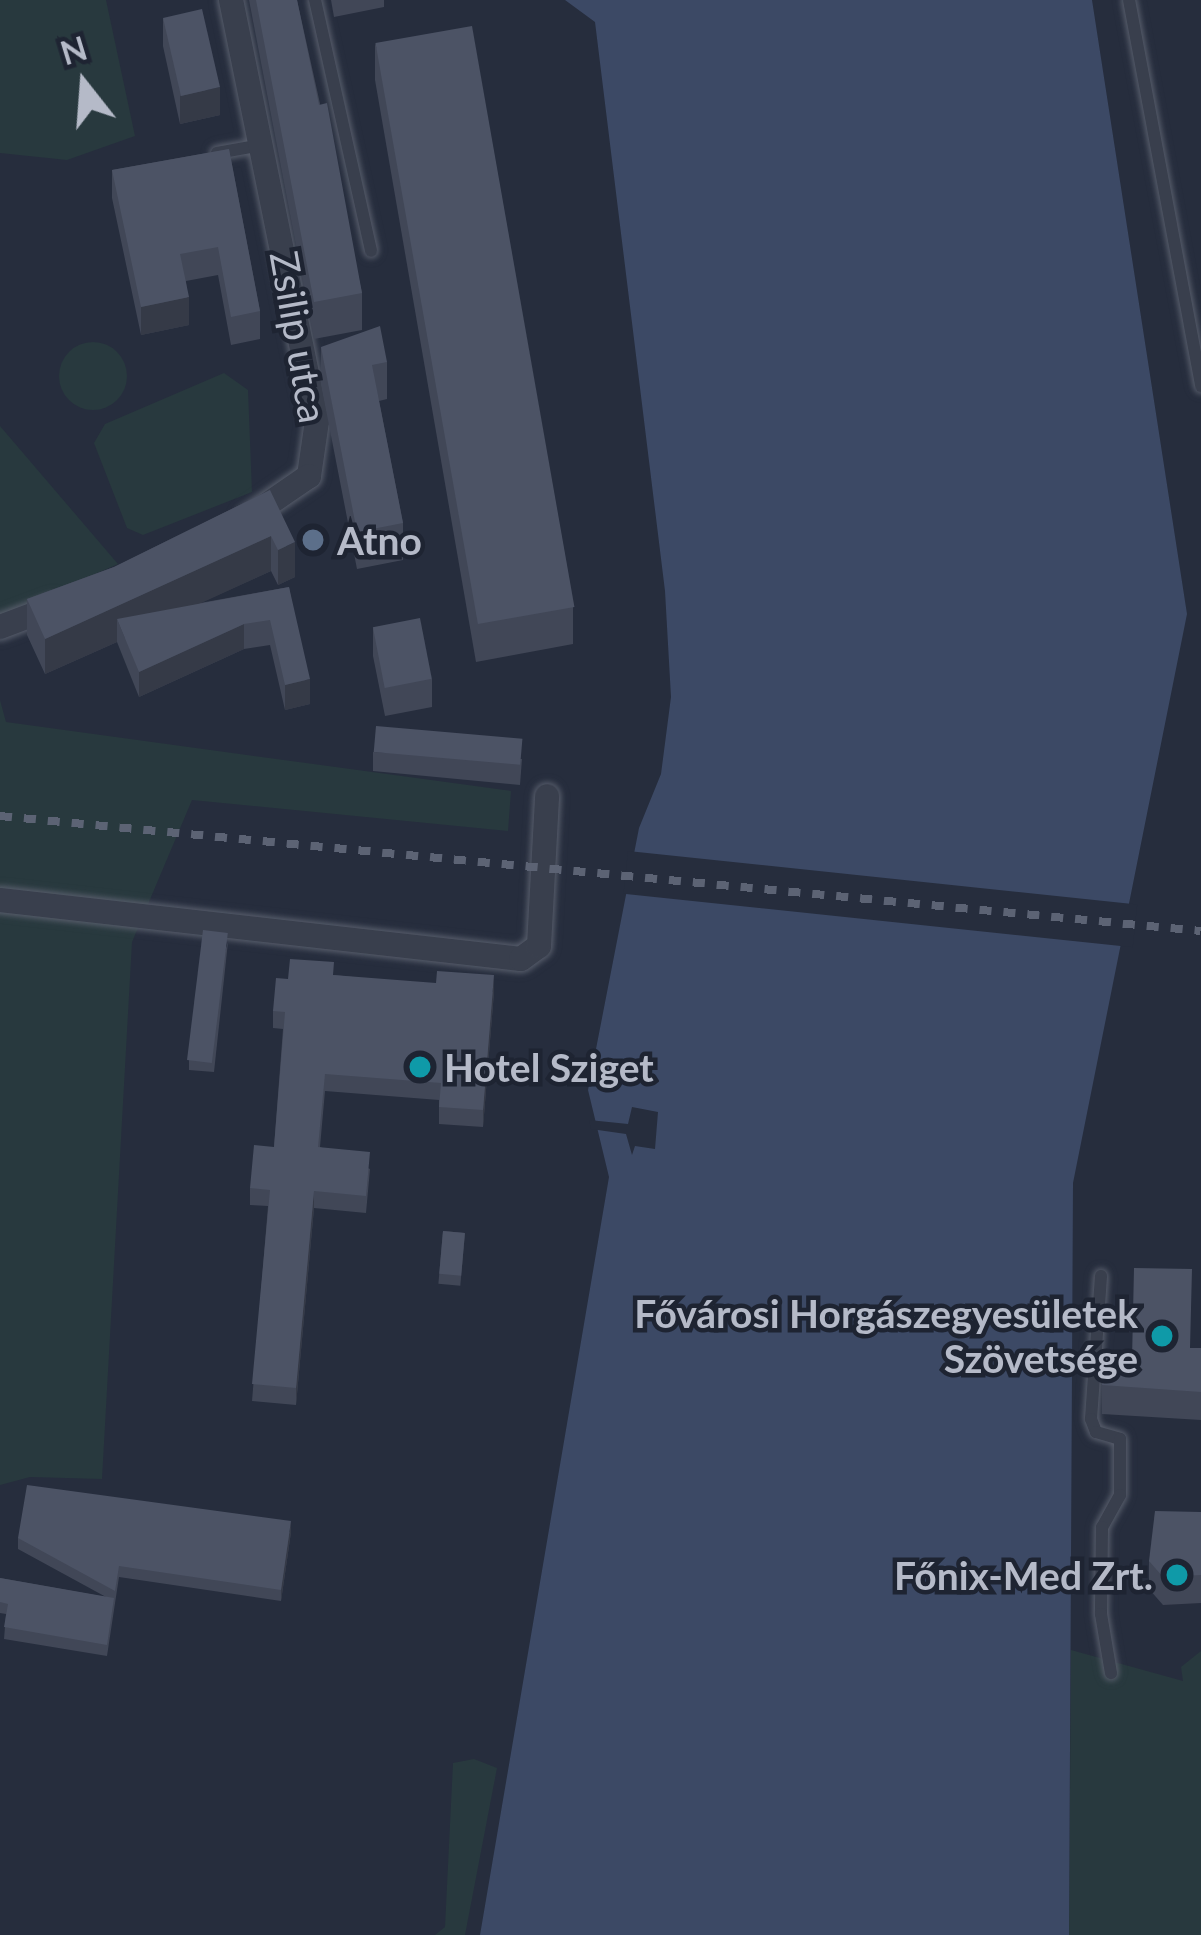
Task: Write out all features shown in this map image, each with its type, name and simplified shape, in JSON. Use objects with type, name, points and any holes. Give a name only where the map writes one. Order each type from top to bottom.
[{"type":"street","name":"Zsilip utca","points":[[225,530],[298,490],[318,454],[263,145],[231,0]]},
{"type":"street","points":[[0,627],[86,596]]},
{"type":"street","points":[[0,900],[521,959],[539,946],[547,796]]},
{"type":"lane","points":[[315,0],[371,251]]},
{"type":"lane","points":[[1129,0],[1201,386]]},
{"type":"lane","points":[[196,157],[263,145]]},
{"type":"lane","points":[[1101,1276],[1091,1419],[1096,1432],[1120,1439],[1120,1495],[1102,1527],[1101,1614],[1111,1673]]},
{"type":"shaded area","points":[[0,0],[106,0],[135,136],[67,160],[0,153]]},
{"type":"shaded area","points":[[93,342],[117,352],[127,376],[117,400],[93,410],[69,400],[59,376],[69,352]]},
{"type":"shaded area","points":[[224,373],[248,390],[252,492],[143,535],[127,528],[94,443],[105,424]]},
{"type":"shaded area","points":[[0,426],[118,564],[0,616]]},
{"type":"shaded area","points":[[0,700],[6,722],[511,791],[508,831],[192,800],[132,942],[102,1479],[30,1477],[0,1485]]},
{"type":"shaded area","points":[[1071,1650],[1183,1681],[1181,1667],[1201,1651],[1201,1935],[1069,1935]]},
{"type":"shaded area","points":[[474,1759],[497,1768],[465,1935],[435,1935],[445,1927],[453,1763]]},
{"type":"water","points":[[565,0],[1092,0],[1187,614],[1073,1183],[1069,1935],[480,1935],[609,1177],[588,1090],[639,828],[661,774],[671,697],[665,591],[595,22]]},
{"type":"pier","points":[[628,851],[1137,905],[1133,947],[624,894]]},
{"type":"pier","points":[[632,1107],[658,1112],[655,1149],[635,1146],[632,1155],[626,1134],[591,1129],[589,1120],[628,1124]]},
{"type":"building","points":[[256,0],[297,0],[319,105],[327,103],[362,293],[314,302]]},
{"type":"building","points":[[202,9],[220,87],[181,96],[163,18]]},
{"type":"building","points":[[472,26],[574,607],[478,624],[375,43]]},
{"type":"building","points":[[229,149],[260,311],[231,317],[218,247],[180,254],[189,297],[141,307],[112,170]]},
{"type":"building","points":[[380,326],[387,362],[372,365],[403,523],[357,532],[321,347]]},
{"type":"building","points":[[270,490],[295,542],[278,550],[271,536],[45,639],[27,599],[114,567]]},
{"type":"building","points":[[289,587],[310,679],[285,685],[270,620],[244,624],[139,672],[117,619]]},
{"type":"building","points":[[420,618],[432,679],[385,688],[373,627]]},
{"type":"building","points":[[376,726],[522,739],[520,765],[374,752]]},
{"type":"building","points":[[203,930],[228,933],[212,1063],[187,1060]]},
{"type":"building","points":[[290,959],[334,962],[333,975],[436,983],[437,971],[494,975],[483,1110],[439,1107],[441,1083],[325,1074],[318,1147],[370,1152],[366,1196],[314,1191],[296,1388],[252,1384],[270,1190],[250,1188],[254,1145],[274,1147],[285,1012],[273,1011],[276,978],[288,979]]},
{"type":"building","points":[[443,1231],[465,1233],[461,1276],[439,1274]]},
{"type":"building","points":[[1134,1268],[1192,1269],[1190,1348],[1201,1348],[1201,1392],[1102,1385],[1104,1358],[1132,1359]]},
{"type":"building","points":[[27,1485],[291,1521],[281,1590],[119,1566],[115,1591],[18,1538]]},
{"type":"building","points":[[1155,1511],[1201,1512],[1201,1575],[1163,1577],[1149,1561]]},
{"type":"building","points":[[0,1578],[114,1598],[107,1645],[4,1627],[8,1604],[0,1602]]},
{"type":"railway","points":[[0,816],[1201,931]]},
{"type":"place","name":"Atno","points":[[313,540]]},
{"type":"place","name":"Hotel Sziget","points":[[420,1067]]},
{"type":"place","name":"Fővárosi Horgászegyesületek Szövetsége","points":[[1162,1336]]},
{"type":"place","name":"Főnix-Med Zrt.","points":[[1177,1575]]}]
